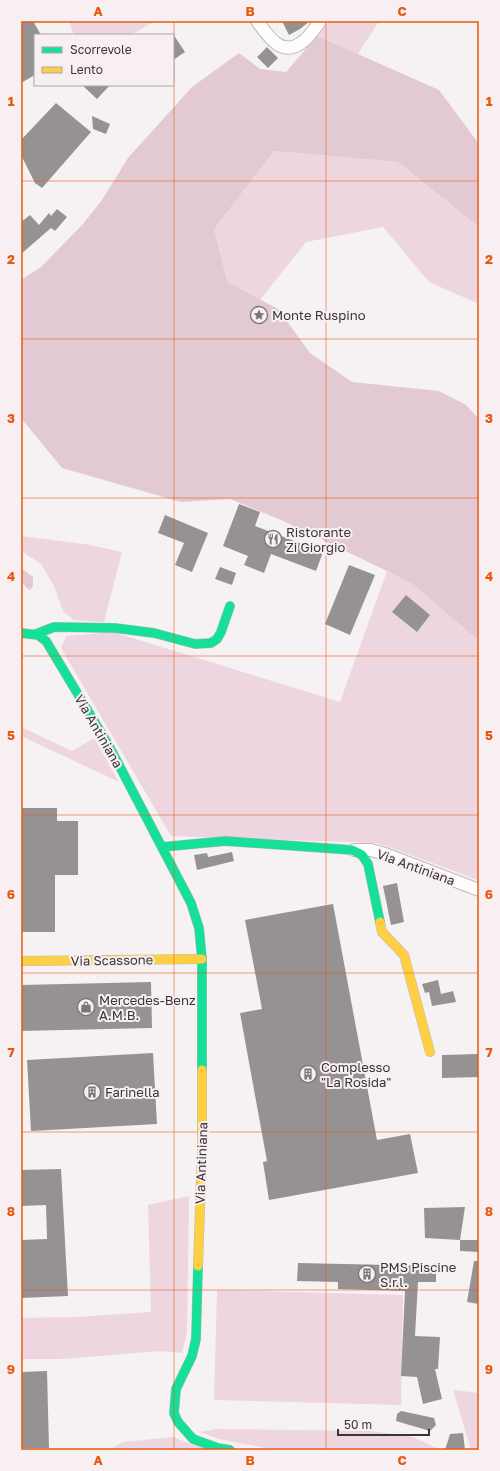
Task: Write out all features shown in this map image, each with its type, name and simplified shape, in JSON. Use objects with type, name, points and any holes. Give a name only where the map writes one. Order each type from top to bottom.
[{"type":"street","points":[[257,21],[269,38],[280,46],[292,47],[302,42],[320,21]]},
{"type":"street","points":[[21,633],[36,634],[54,627],[115,628],[154,633],[195,644],[211,643],[217,639],[224,625],[230,606]]},
{"type":"street","name":"Via Antiniana","points":[[36,634],[43,636],[46,640],[109,746],[191,903],[199,928],[202,959],[202,1150],[196,1339],[192,1356],[176,1389],[174,1413],[178,1422],[193,1439],[218,1448],[230,1450]]},
{"type":"street","name":"Via Antiniana","points":[[162,847],[225,841],[371,850],[479,890]]},
{"type":"street","name":"Via Antiniana","points":[[352,850],[365,856],[368,864],[382,932],[404,955],[430,1052]]},
{"type":"street","name":"Via Scassone","points":[[21,961],[202,959]]},
{"type":"shaded area","points":[[69,21],[155,21],[133,34],[74,34]]},
{"type":"shaded area","points":[[330,21],[379,21],[358,54],[317,36]]},
{"type":"shaded area","points":[[317,36],[439,90],[479,144],[479,227],[398,162],[274,151],[214,229],[227,282],[278,309],[310,353],[352,382],[439,391],[466,405],[479,419],[479,641],[414,585],[281,520],[230,499],[181,502],[62,468],[21,418],[21,280],[41,267],[83,224],[102,200],[128,158],[192,87],[239,53],[260,69],[286,72]]},
{"type":"shaded area","points":[[274,151],[398,162],[479,227],[479,304],[429,282],[383,227],[306,242],[260,300],[226,283],[214,229]]},
{"type":"shaded area","points":[[21,536],[85,544],[122,552],[104,622],[74,620],[63,611],[54,586],[41,564],[21,551]]},
{"type":"shaded area","points":[[21,568],[33,577],[33,586],[30,590],[22,581]]},
{"type":"shaded area","points":[[387,571],[414,585],[479,641],[479,881],[377,843],[171,836],[61,648],[66,636],[113,632],[340,702]]},
{"type":"shaded area","points":[[21,727],[72,751],[94,738],[119,782],[21,736]]},
{"type":"shaded area","points":[[189,1196],[187,1333],[182,1353],[160,1351],[62,1359],[21,1359],[21,1318],[76,1317],[151,1312],[148,1205]]},
{"type":"shaded area","points":[[217,1290],[403,1295],[401,1405],[214,1400]]},
{"type":"shaded area","points":[[453,1390],[479,1393],[479,1450],[471,1450]]},
{"type":"shaded area","points":[[216,1429],[371,1431],[413,1437],[441,1450],[277,1450],[219,1439],[200,1432]]},
{"type":"shaded area","points":[[173,1437],[191,1444],[220,1450],[109,1450],[123,1442]]},
{"type":"building","points":[[21,21],[33,21],[40,34],[34,34],[34,76],[21,83]]},
{"type":"building","points":[[282,21],[310,21],[289,35]]},
{"type":"building","points":[[174,36],[185,52],[174,59]]},
{"type":"building","points":[[267,47],[278,58],[268,68],[257,57]]},
{"type":"building","points":[[83,86],[109,86],[97,99]]},
{"type":"building","points":[[56,103],[91,132],[42,188],[35,183],[23,159],[21,153],[21,140]]},
{"type":"building","points":[[92,116],[110,124],[106,134],[93,129]]},
{"type":"building","points":[[57,209],[67,217],[55,231],[51,228],[21,254],[21,222],[30,215],[39,225],[49,213],[51,216]]},
{"type":"building","name":"Ristorante Zi Giorgio","points":[[239,504],[260,512],[255,526],[323,552],[316,571],[271,554],[264,573],[244,565],[248,556],[223,546]]},
{"type":"building","points":[[165,515],[208,533],[192,572],[175,565],[184,543],[158,533]]},
{"type":"building","points":[[349,565],[375,575],[350,635],[325,624]]},
{"type":"building","points":[[220,567],[236,573],[232,585],[215,579]]},
{"type":"building","points":[[406,595],[430,615],[417,632],[392,612]]},
{"type":"building","points":[[21,808],[57,808],[57,821],[78,821],[78,875],[55,875],[55,932],[21,932]]},
{"type":"building","points":[[232,852],[234,861],[197,870],[194,855],[207,853],[208,857]]},
{"type":"building","points":[[397,883],[404,922],[391,925],[383,886]]},
{"type":"building","name":"Complesso \"La Rosida\"","points":[[333,904],[377,1140],[410,1134],[418,1173],[269,1200],[263,1162],[267,1161],[240,1013],[262,1009],[245,920]]},
{"type":"building","points":[[438,980],[441,994],[453,991],[456,1002],[432,1006],[429,992],[425,993],[422,984]]},
{"type":"building","name":"Mercedes-Benz A.M.B.","points":[[151,982],[152,1028],[21,1031],[21,985]]},
{"type":"building","name":"Farinella","points":[[153,1053],[157,1124],[31,1131],[27,1060]]},
{"type":"building","points":[[479,1054],[479,1077],[442,1078],[442,1055]]},
{"type":"building","points":[[61,1169],[68,1296],[21,1298],[21,1240],[47,1239],[46,1205],[21,1206],[21,1170]]},
{"type":"building","points":[[465,1207],[460,1240],[425,1238],[424,1208]]},
{"type":"building","points":[[460,1240],[479,1240],[479,1252],[460,1251]]},
{"type":"building","points":[[474,1261],[479,1261],[479,1304],[467,1302]]},
{"type":"building","points":[[298,1263],[436,1266],[436,1282],[418,1282],[415,1336],[440,1337],[438,1369],[435,1369],[442,1399],[423,1404],[417,1377],[401,1376],[405,1291],[338,1289],[338,1282],[297,1281]]},
{"type":"building","points":[[47,1371],[49,1448],[21,1448],[21,1372]]},
{"type":"building","points":[[401,1411],[434,1418],[436,1425],[430,1431],[396,1421],[397,1414]]},
{"type":"building","points":[[463,1433],[465,1450],[445,1450],[450,1434]]},
{"type":"traffic: fast","points":[[36,634],[54,627],[115,628],[154,633],[195,644],[211,643],[217,639],[221,632],[230,606]]},
{"type":"traffic: fast","points":[[21,633],[38,635],[46,641],[109,746],[191,903],[199,928],[202,959],[202,1070]]},
{"type":"traffic: fast","points":[[162,847],[225,841],[352,850],[362,855],[368,864],[380,922]]},
{"type":"traffic: fast","points":[[198,1266],[196,1339],[192,1356],[176,1389],[174,1413],[178,1422],[193,1439],[218,1448],[230,1450]]},
{"type":"traffic: slow","points":[[380,922],[382,932],[404,955],[430,1052]]},
{"type":"traffic: slow","points":[[21,961],[202,959]]},
{"type":"traffic: slow","points":[[198,1266],[202,1150],[202,1070]]},
{"type":"place","name":"Monte Ruspino","points":[[259,315]]},
{"type":"place","name":"Ristorante Zi Giorgio","points":[[273,539]]},
{"type":"place","name":"Mercedes-Benz A.M.B.","points":[[86,1007]]},
{"type":"place","name":"Complesso \"La Rosida\"","points":[[308,1074]]},
{"type":"place","name":"Farinella","points":[[92,1092]]},
{"type":"place","name":"PMS Piscine S.r.l.","points":[[367,1274]]}]
